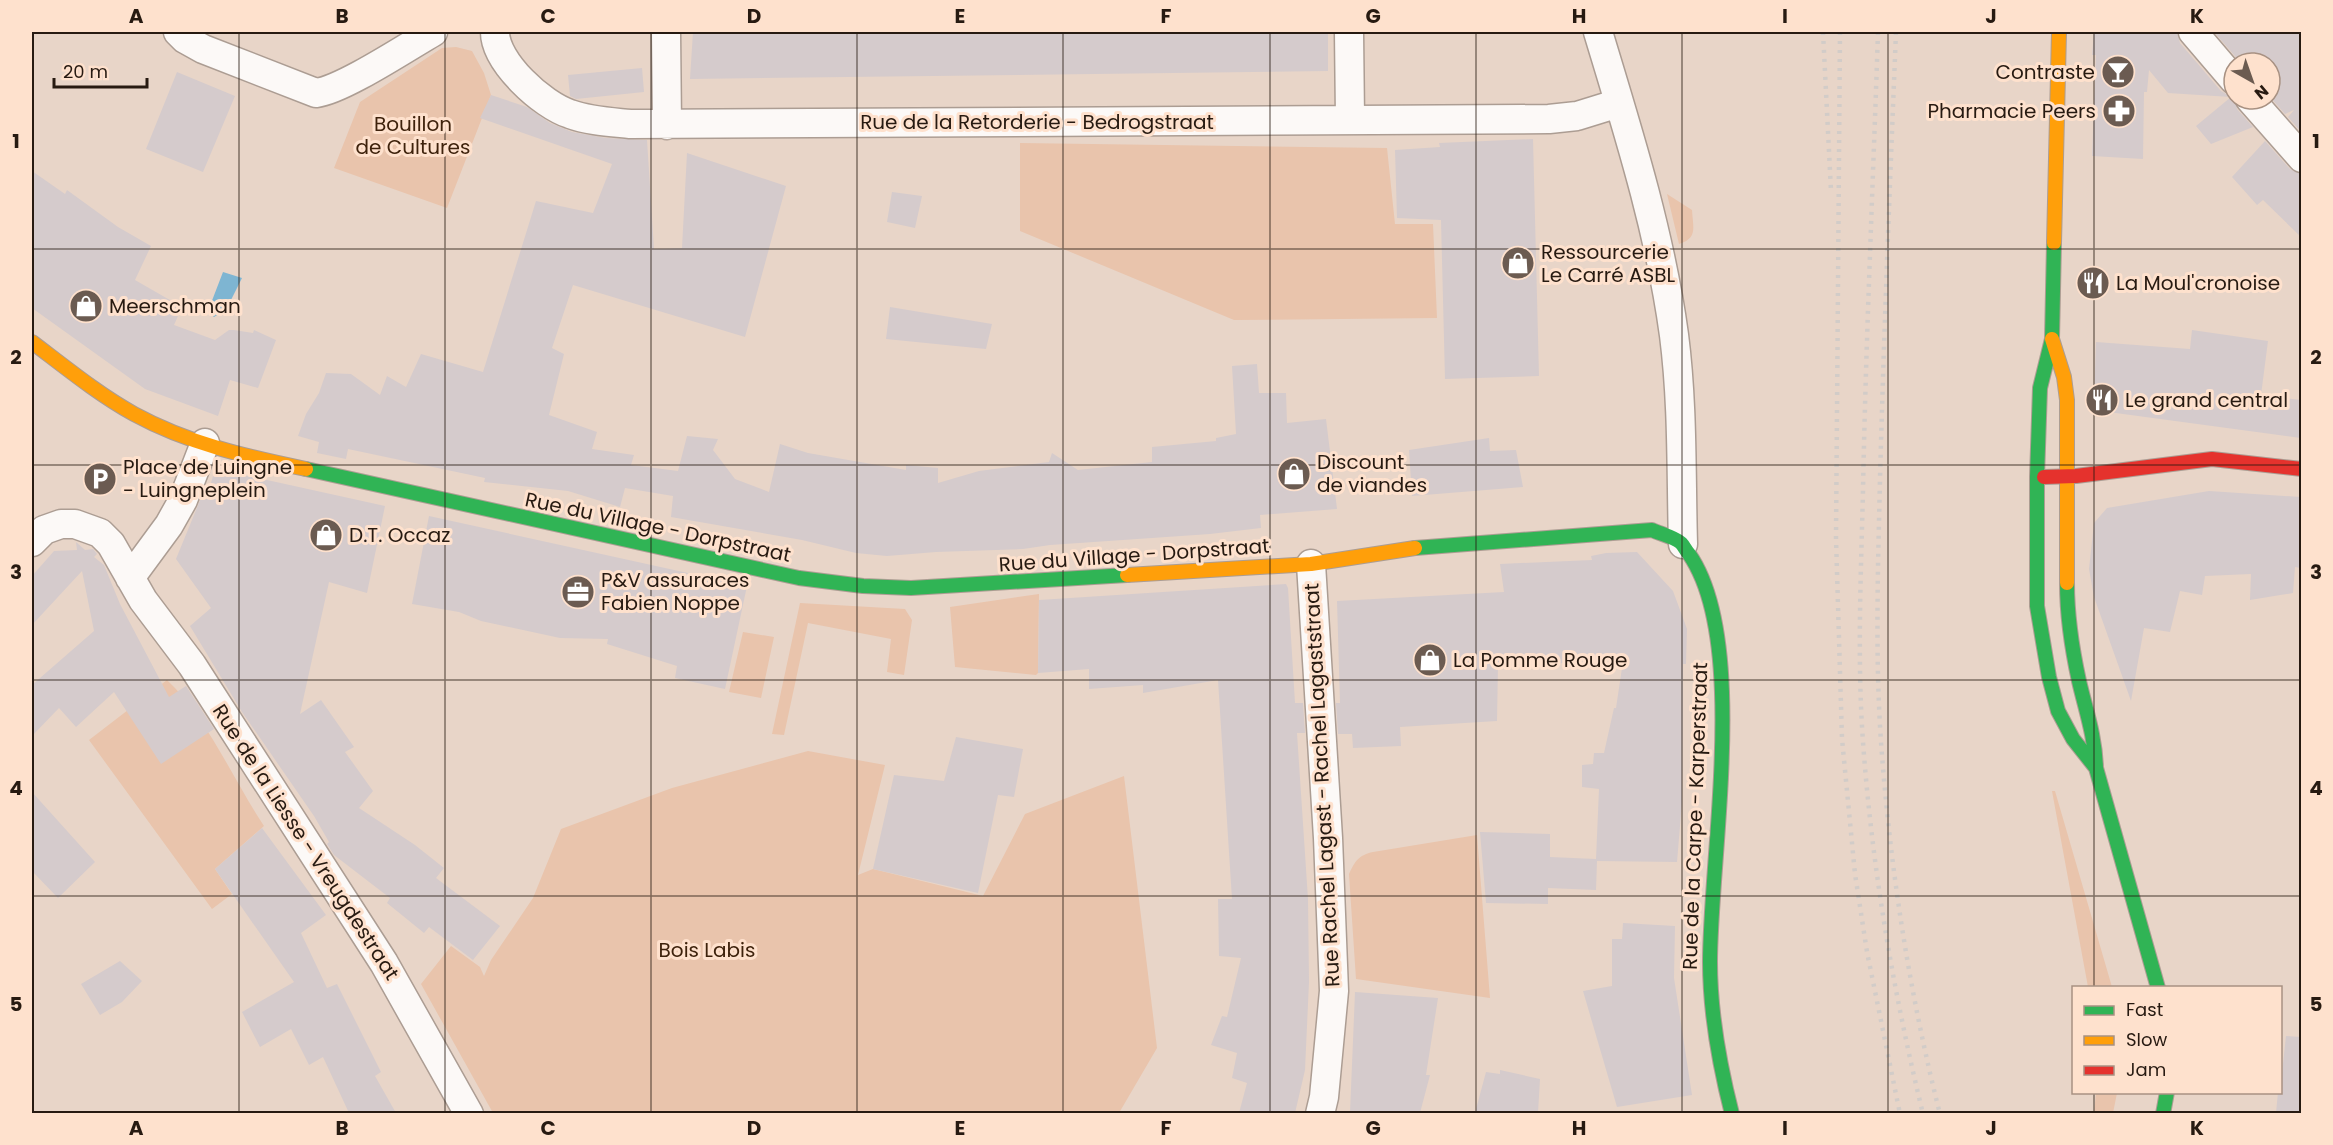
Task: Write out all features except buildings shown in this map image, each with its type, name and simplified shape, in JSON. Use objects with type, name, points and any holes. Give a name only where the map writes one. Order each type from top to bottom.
[{"type":"street","points":[[178,32],[185,39],[203,49],[316,93],[324,92],[343,83],[433,32]]},
{"type":"street","name":"Rue de la Retorderie - Bedrogstraat","points":[[495,32],[498,47],[514,72],[548,103],[561,111],[598,121],[630,124],[1565,118],[1619,103]]},
{"type":"street","points":[[666,32],[667,124]]},
{"type":"street","points":[[1349,32],[1350,119]]},
{"type":"street","points":[[1598,32],[1652,222],[1674,335],[1680,414],[1683,544]]},
{"type":"street","points":[[2059,32],[2052,339],[2040,388],[2037,606],[2049,677],[2058,711],[2081,752],[2096,768]]},
{"type":"street","points":[[2193,32],[2222,66]]},
{"type":"street","points":[[2260,111],[2301,158]]},
{"type":"street","points":[[2052,339],[2066,389],[2066,548],[2069,620],[2079,681],[2096,742],[2096,768],[2158,986]]},
{"type":"street","name":"Rue du Village - Dorpstraat","points":[[32,342],[114,401],[136,414],[205,443],[272,462],[799,578],[855,586],[918,588],[1311,564]]},
{"type":"street","points":[[36,530],[61,524],[75,524],[100,533],[119,554],[130,578],[169,525],[183,500],[205,443]]},
{"type":"street","points":[[2037,477],[2067,476],[2212,459],[2301,469]]},
{"type":"street","points":[[1311,564],[1414,548],[1652,530],[1664,531],[1683,544]]},
{"type":"street","name":"Rue de la Carpe - Karperstraat","points":[[1683,544],[1692,555],[1705,582],[1714,615],[1720,655],[1721,742],[1710,981],[1718,1049],[1732,1113]]},
{"type":"street","name":"Rue Rachel Lagast - Rachel Lagaststraat","points":[[1311,564],[1329,838],[1334,991],[1324,1097],[1320,1113]]},
{"type":"street","name":"Rue de la Liesse - Vreugdestraat","points":[[130,578],[149,610],[192,665],[384,963],[470,1113]]},
{"type":"street","points":[[2163,1113],[2167,1094]]},
{"type":"green space","name":"Bouillon de Cultures","points":[[456,47],[472,51],[484,73],[491,95],[447,208],[334,168],[360,102],[442,48]]},
{"type":"green space","points":[[1020,143],[1387,148],[1395,224],[1433,224],[1437,318],[1234,320],[1020,231]]},
{"type":"green space","points":[[1667,194],[1692,210],[1692,235],[1679,244]]},
{"type":"green space","points":[[1039,594],[1038,673],[1036,675],[955,667],[950,607]]},
{"type":"green space","points":[[800,603],[905,609],[912,620],[904,675],[887,672],[891,639],[808,623],[784,735],[772,734]]},
{"type":"green space","points":[[743,632],[774,637],[761,698],[729,692]]},
{"type":"green space","points":[[167,680],[207,730],[264,826],[215,869],[232,894],[212,909],[89,740]]},
{"type":"green space","name":"Bois Labis","points":[[808,751],[885,765],[858,875],[873,869],[983,896],[1025,814],[1124,776],[1157,1048],[1119,1113],[493,1113],[421,984],[451,946],[480,967],[484,976],[491,960],[533,898],[561,829],[672,788]]},
{"type":"green space","points":[[2052,791],[2055,791],[2112,986],[2088,986]]},
{"type":"green space","points":[[1477,835],[1490,998],[1356,979],[1349,874],[1356,862],[1364,855],[1373,852]]},
{"type":"green space","points":[[2096,1094],[2117,1094],[2113,1113],[2094,1113]]},
{"type":"water","points":[[223,272],[242,278],[223,316],[219,314],[214,317],[208,311]]},
{"type":"railway","points":[[1823,32],[1831,191]]},
{"type":"railway","points":[[1840,32],[1836,538],[1842,739],[1855,874],[1867,952],[1900,1114]]},
{"type":"railway","points":[[1878,32],[1861,553],[1861,711],[1872,836],[1885,929],[1902,1022],[1923,1114]]},
{"type":"railway","points":[[1896,32],[1880,479],[1877,610],[1879,709],[1885,789],[1902,929],[1919,1022],[1940,1114]]},
{"type":"traffic: fast","points":[[2054,243],[2052,339],[2040,388],[2037,606],[2049,677],[2058,711],[2073,739],[2096,768]]},
{"type":"traffic: fast","points":[[306,469],[799,578],[863,586],[911,588],[1127,575]]},
{"type":"traffic: fast","points":[[1415,548],[1652,530],[1678,541],[1689,554],[1707,592],[1718,639],[1722,693],[1722,750],[1710,981],[1716,1038],[1732,1114]]},
{"type":"traffic: fast","points":[[2067,583],[2072,644],[2092,734],[2096,768],[2157,986]]},
{"type":"traffic: fast","points":[[2163,1114],[2167,1094]]},
{"type":"traffic: slow","points":[[2054,243],[2059,32]]},
{"type":"traffic: slow","points":[[2052,339],[2064,377],[2067,400],[2067,583]]},
{"type":"traffic: slow","points":[[32,342],[108,398],[154,424],[218,448],[306,469]]},
{"type":"traffic: slow","points":[[1127,575],[1311,564],[1415,548]]},
{"type":"traffic: jam","points":[[2044,477],[2076,476],[2212,459],[2302,469]]},
{"type":"place","name":"Contraste","points":[[2118,72]]},
{"type":"place","name":"Pharmacie Peers","points":[[2119,111]]},
{"type":"place","name":"Ressourcerie Le Carré ASBL","points":[[1518,263]]},
{"type":"place","name":"La Moul'cronoise","points":[[2093,283]]},
{"type":"place","name":"Meerschman","points":[[86,306]]},
{"type":"place","name":"Le grand central","points":[[2102,400]]},
{"type":"place","name":"Discount de viandes","points":[[1294,474]]},
{"type":"place","name":"Place de Luingne - Luingneplein","points":[[100,479]]},
{"type":"place","name":"D.T. Occaz","points":[[326,535]]},
{"type":"place","name":"P&V assuraces Fabien Noppe","points":[[578,592]]},
{"type":"place","name":"La Pomme Rouge","points":[[1430,660]]}]
